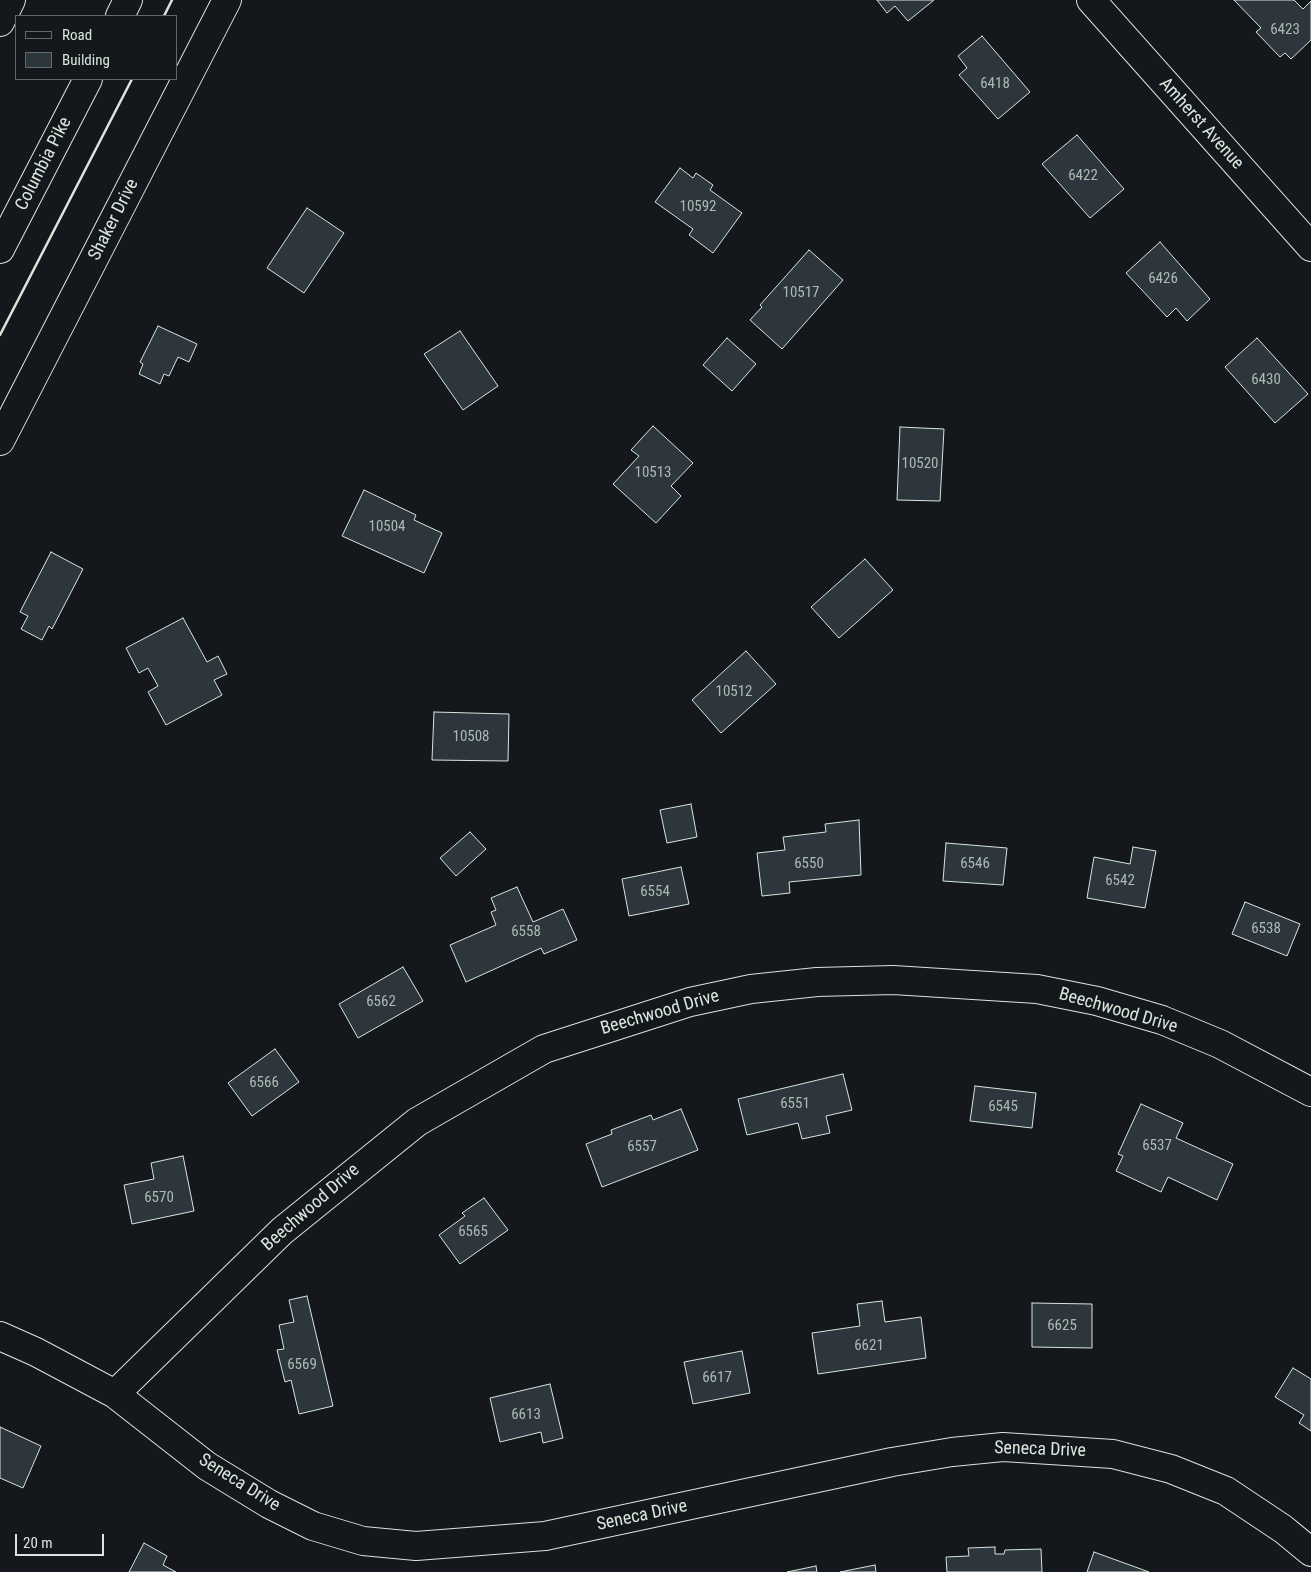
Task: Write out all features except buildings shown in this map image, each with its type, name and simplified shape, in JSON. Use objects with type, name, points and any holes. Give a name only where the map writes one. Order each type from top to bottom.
[{"type":"main road","points":[[0,22],[11,0]]},
{"type":"main road","points":[[120,15],[128,0]]},
{"type":"main road","name":"Shaker Drive","points":[[0,441],[227,0]]},
{"type":"main road","name":"Amherst Avenue","points":[[1092,0],[1311,247]]},
{"type":"main road","name":"Columbia Pike","points":[[0,249],[87,80]]},
{"type":"main road","name":"Beechwood Drive","points":[[116,1394],[282,1231],[416,1122],[544,1049],[690,1002],[751,989],[817,982],[893,980],[1037,989],[1096,1001],[1162,1020],[1220,1044],[1311,1092]]},
{"type":"main road","name":"Seneca Drive","points":[[0,1336],[36,1352],[116,1394],[207,1466],[269,1504],[313,1526],[363,1541],[416,1546],[545,1536],[892,1462],[1004,1446],[1113,1454],[1171,1469],[1226,1492],[1283,1529],[1311,1552]]},
{"type":"wall","points":[[164,15],[172,0]]},
{"type":"wall","points":[[0,335],[131,80]]}]
